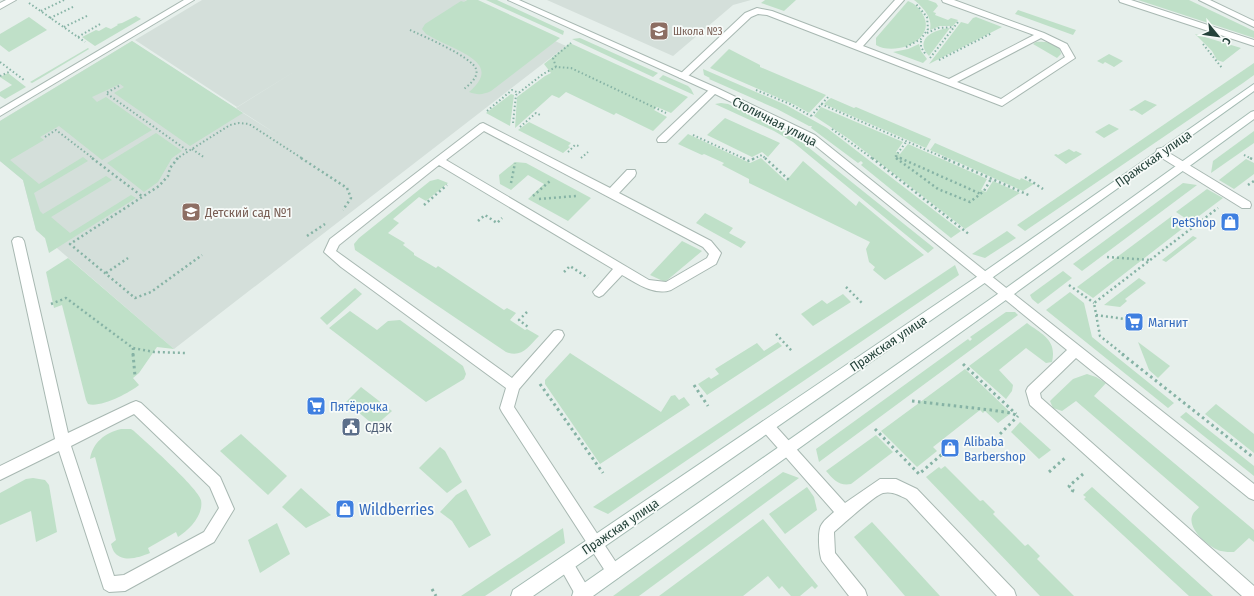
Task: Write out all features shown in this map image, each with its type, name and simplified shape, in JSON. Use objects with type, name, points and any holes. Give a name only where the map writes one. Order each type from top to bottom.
[{"type":"street","points":[[0,6],[12,0]]},
{"type":"street","points":[[0,113],[190,0]]},
{"type":"street","name":"Столичная улица","points":[[512,0],[684,76],[811,137],[1075,351],[1254,493]]},
{"type":"street","points":[[857,47],[900,0]]},
{"type":"street","points":[[684,76],[748,15],[757,11],[768,13],[1002,103],[1070,58],[1064,46],[1041,34],[946,0]]},
{"type":"street","points":[[1123,0],[1254,42]]},
{"type":"street","points":[[1203,0],[1254,24]]},
{"type":"street","points":[[949,83],[1041,34]]},
{"type":"street","name":"Пражская улица","points":[[519,596],[985,277],[1254,87]]},
{"type":"street","points":[[662,140],[714,90]]},
{"type":"street","name":"Пражская улица","points":[[583,595],[787,448],[1006,294],[1254,114]]},
{"type":"street","points":[[440,161],[647,284],[667,287],[712,261],[715,253],[707,244],[483,126],[440,161],[334,242],[330,252],[513,386]]},
{"type":"street","points":[[1161,152],[1246,206]]},
{"type":"street","points":[[612,193],[630,173]]},
{"type":"street","points":[[0,473],[63,443],[136,407],[215,482],[227,509],[209,537],[125,583],[109,584],[63,443],[18,241]]},
{"type":"street","points":[[599,292],[620,269]]},
{"type":"street","points":[[558,335],[513,386],[507,408],[614,572]]},
{"type":"street","points":[[1075,351],[1032,391],[1035,401],[1254,596]]},
{"type":"street","points":[[767,426],[844,514]]},
{"type":"street","points":[[859,596],[827,556],[827,529],[880,486],[896,486],[912,494],[1008,596]]},
{"type":"street","points":[[566,564],[583,595]]},
{"type":"path","points":[[40,11],[64,0]]},
{"type":"path","points":[[913,1],[922,10],[927,18],[927,33]]},
{"type":"path","points":[[28,2],[88,44]]},
{"type":"path","points":[[50,18],[75,6]]},
{"type":"path","points":[[64,27],[88,15]]},
{"type":"path","points":[[927,62],[960,20]]},
{"type":"path","points":[[77,37],[102,23]]},
{"type":"path","points":[[903,48],[921,41],[927,33],[938,28],[954,27]]},
{"type":"path","points":[[410,30],[458,54],[473,64],[476,68],[474,80],[464,89]]},
{"type":"path","points":[[934,63],[998,30]]},
{"type":"path","points":[[556,67],[553,58],[573,41]]},
{"type":"path","points":[[921,41],[923,52],[930,58]]},
{"type":"path","points":[[1200,41],[1210,51],[1222,68]]},
{"type":"path","points":[[0,62],[26,82]]},
{"type":"path","points":[[542,116],[536,113],[514,130],[516,96],[543,74],[556,67],[571,68],[672,116]]},
{"type":"path","points":[[0,76],[11,70]]},
{"type":"path","points":[[119,86],[106,93],[188,151]]},
{"type":"path","points":[[483,113],[512,90],[519,93]]},
{"type":"path","points":[[811,116],[829,96]]},
{"type":"path","points":[[821,104],[1031,196]]},
{"type":"path","points":[[202,255],[151,292],[135,298],[70,244],[159,186],[168,176],[170,168],[176,159],[230,125],[239,123],[249,124],[347,188],[350,198],[344,210],[338,214]]},
{"type":"path","points":[[45,137],[56,130],[143,197]]},
{"type":"path","points":[[686,132],[749,161],[762,155],[789,180]]},
{"type":"path","points":[[896,156],[906,142]]},
{"type":"path","points":[[573,147],[575,145],[579,146]]},
{"type":"path","points":[[192,148],[205,158]]},
{"type":"path","points":[[581,158],[588,152]]},
{"type":"path","points":[[1244,155],[1254,160]]},
{"type":"path","points":[[896,156],[938,190],[970,202],[981,194],[991,179]]},
{"type":"path","points":[[896,156],[981,194]]},
{"type":"path","points":[[510,190],[515,162]]},
{"type":"path","points":[[554,178],[529,200],[576,196]]},
{"type":"path","points":[[1025,178],[1043,189]]},
{"type":"path","points":[[424,205],[451,183]]},
{"type":"path","points":[[1094,303],[1222,205]]},
{"type":"path","points":[[478,221],[485,215],[495,221]]},
{"type":"path","points":[[307,236],[326,223]]},
{"type":"path","points":[[1107,257],[1150,260]]},
{"type":"path","points":[[106,273],[128,258]]},
{"type":"path","points":[[564,272],[570,266],[581,273]]},
{"type":"path","points":[[1069,285],[1094,303],[1100,336],[1254,458]]},
{"type":"path","points":[[846,287],[863,304]]},
{"type":"path","points":[[34,312],[66,298],[133,348],[154,352],[186,353]]},
{"type":"path","points":[[527,312],[519,320],[528,327]]},
{"type":"path","points":[[1096,315],[1125,319]]},
{"type":"path","points":[[776,334],[792,350]]},
{"type":"path","points":[[133,348],[135,376]]},
{"type":"path","points":[[963,364],[1018,416]]},
{"type":"path","points":[[539,382],[603,473]]},
{"type":"path","points":[[694,385],[708,406]]},
{"type":"path","points":[[912,401],[991,410],[1011,413],[1018,416]]},
{"type":"path","points":[[1000,434],[1018,416]]},
{"type":"path","points":[[875,429],[919,474],[947,450]]},
{"type":"path","points":[[1049,472],[1065,458]]},
{"type":"path","points":[[1072,492],[1073,490],[1069,486],[1083,474]]},
{"type":"path","points":[[432,589],[436,596]]},
{"type":"shaded area","points":[[202,0],[465,0],[566,46],[174,349],[36,230],[23,180],[0,161],[0,121],[132,41],[243,113],[278,135],[236,108],[297,70],[237,107],[135,40]]},
{"type":"shaded area","name":"Школа №3","points":[[547,0],[751,0],[733,5],[673,56]]},
{"type":"green space","points":[[467,0],[478,0],[560,38],[491,91],[480,94],[469,92],[477,84],[481,77],[480,66],[469,56],[426,34],[422,29],[425,24],[461,1],[464,2]]},
{"type":"green space","points":[[486,0],[497,0],[564,31],[563,35]]},
{"type":"green space","points":[[765,0],[796,0],[784,11],[761,3]]},
{"type":"green space","points":[[914,0],[928,0],[936,3],[938,6],[933,12],[936,13],[935,15],[948,20],[951,18],[958,20],[953,26],[940,26],[930,30],[931,26],[929,17],[924,9]]},
{"type":"green space","points":[[1138,0],[1189,0],[1254,31],[1254,38]]},
{"type":"green space","points":[[908,1],[919,9],[926,22],[925,31],[920,38],[904,47],[894,49],[876,45],[876,38]]},
{"type":"green space","points":[[1018,10],[1076,30],[1073,35],[1015,14]]},
{"type":"green space","points":[[136,16],[141,19],[95,46],[82,37],[106,27],[111,29],[118,25],[117,24]]},
{"type":"green space","points":[[29,17],[47,30],[9,52],[0,45],[0,34]]},
{"type":"green space","points":[[976,17],[1002,27],[929,64],[961,22],[968,24],[973,18]]},
{"type":"green space","points":[[950,28],[929,56],[923,45],[928,36],[938,30]]},
{"type":"green space","points":[[1195,34],[1241,48],[1223,62],[1217,60],[1212,51]]},
{"type":"green space","points":[[580,38],[658,73],[653,77],[572,39]]},
{"type":"green space","points":[[132,41],[243,113],[190,146],[114,93],[124,87],[120,84],[92,97],[97,102],[106,97],[152,130],[102,160],[59,126],[40,137],[44,140],[10,160],[39,184],[83,157],[88,161],[34,193],[40,211],[43,214],[106,176],[112,180],[51,217],[70,233],[131,195],[136,198],[49,253],[45,238],[36,230],[23,180],[0,161],[0,121]]},
{"type":"green space","points":[[1036,42],[1048,42],[1055,45],[1060,50],[1061,54],[1057,58],[1033,44]]},
{"type":"green space","points":[[570,43],[688,97],[671,113],[657,107],[654,110],[667,117],[653,131],[616,113],[614,115],[566,92],[559,98],[552,95],[515,128],[517,97],[551,73],[544,64]]},
{"type":"green space","points":[[919,44],[921,51],[927,59],[923,63],[893,52],[908,49]]},
{"type":"green space","points":[[88,48],[89,49],[39,79],[32,83],[30,82]]},
{"type":"green space","points":[[729,49],[760,65],[760,67],[826,95],[809,113],[795,105],[710,68]]},
{"type":"green space","points":[[1109,54],[1123,61],[1114,67],[1105,62],[1103,64],[1097,61]]},
{"type":"green space","points":[[1254,63],[1254,75],[1243,83],[1025,231],[1017,225]]},
{"type":"green space","points":[[703,69],[786,105],[827,128],[961,231],[951,238],[861,165],[863,163],[861,161],[858,163],[811,128],[812,126],[809,126],[777,109],[709,79],[710,78],[704,75]]},
{"type":"green space","points":[[8,73],[26,87],[5,99],[0,96],[0,92],[12,85],[0,77]]},
{"type":"green space","points":[[663,75],[688,86],[694,95],[659,79]]},
{"type":"green space","points":[[511,94],[514,95],[510,126],[486,113]]},
{"type":"green space","points":[[831,98],[931,139],[926,148],[824,104]]},
{"type":"green space","points":[[1145,100],[1157,105],[1142,115],[1134,110],[1129,110]]},
{"type":"green space","points":[[715,104],[728,104],[798,139],[934,248],[928,253],[793,142],[774,131]]},
{"type":"green space","points":[[821,107],[903,142],[896,152],[900,154],[908,144],[987,179],[981,190],[986,192],[993,181],[1020,193],[965,229],[849,139],[814,116]]},
{"type":"green space","points":[[725,118],[780,143],[768,157],[762,152],[752,157],[707,135]]},
{"type":"green space","points":[[529,122],[571,143],[568,146],[570,147],[563,153],[518,130]]},
{"type":"green space","points":[[1109,124],[1119,129],[1104,138],[1095,132]]},
{"type":"green space","points":[[1254,131],[1254,143],[1211,173],[1213,161]]},
{"type":"green space","points":[[156,133],[182,151],[172,158],[158,182],[144,192],[107,163]]},
{"type":"green space","points":[[688,134],[750,163],[761,158],[786,181],[803,161],[856,206],[859,201],[924,255],[885,280],[873,270],[875,267],[869,262],[866,249],[870,242],[749,183],[749,179],[722,165],[724,163],[678,144]]},
{"type":"green space","points":[[935,143],[1020,180],[1021,178],[1034,184],[1023,191],[930,150]]},
{"type":"green space","points":[[1069,149],[1082,154],[1066,164],[1054,155],[1058,155]]},
{"type":"green space","points":[[1246,159],[1254,163],[1254,174],[1234,189],[1219,180]]},
{"type":"green space","points":[[515,162],[526,163],[591,198],[568,221],[528,199],[544,184],[528,175],[511,190],[500,184],[499,175]]},
{"type":"green space","points":[[438,179],[448,183],[426,201],[419,197],[393,219],[399,223],[388,233],[405,243],[403,245],[414,253],[414,255],[436,268],[438,266],[504,310],[507,308],[516,313],[510,320],[525,330],[527,329],[539,336],[521,352],[516,354],[506,352],[355,250],[354,244],[359,238],[430,181]]},
{"type":"green space","points":[[1183,183],[1197,185],[1082,271],[1073,264]]},
{"type":"green space","points":[[1207,189],[1223,198],[1191,222],[1176,212]]},
{"type":"green space","points":[[705,213],[733,228],[729,233],[746,242],[741,248],[696,223]]},
{"type":"green space","points":[[1172,216],[1187,225],[1093,298],[1077,287]]},
{"type":"green space","points":[[1007,231],[1016,238],[985,258],[972,254]]},
{"type":"green space","points":[[1193,236],[1197,238],[1166,262],[1162,260]]},
{"type":"green space","points":[[682,241],[702,251],[665,282],[650,275]]},
{"type":"green space","points":[[68,258],[174,349],[157,347],[139,373],[133,378],[139,385],[122,396],[100,404],[88,404],[86,400],[62,305],[54,308],[46,272]]},
{"type":"green space","points":[[955,265],[959,275],[608,514],[593,507]]},
{"type":"green space","points":[[1063,271],[1072,278],[1038,304],[1032,299],[1030,295]]},
{"type":"green space","points":[[1139,278],[1146,283],[1125,299],[1127,301],[1120,307],[1104,305]]},
{"type":"green space","points":[[355,288],[362,294],[327,325],[320,318]]},
{"type":"green space","points":[[1070,292],[1084,303],[1092,337],[1174,403],[1168,408],[1046,310]]},
{"type":"green space","points":[[843,294],[851,302],[813,326],[801,314],[822,300],[827,304]]},
{"type":"green space","points":[[350,311],[377,330],[388,321],[400,320],[463,366],[466,374],[464,379],[426,402],[329,328]]},
{"type":"green space","points":[[1006,312],[1015,312],[1018,315],[819,462],[816,449],[968,339],[970,341],[972,339],[970,337]]},
{"type":"green space","points":[[1027,323],[1051,343],[1053,354],[1052,362],[1046,363],[1026,348],[999,370],[1013,385],[1012,391],[1006,399],[969,366]]},
{"type":"green space","points":[[778,342],[782,346],[707,395],[698,384],[709,377],[711,379],[719,374],[715,369],[757,343],[764,351]]},
{"type":"green space","points":[[1138,342],[1170,366],[1158,378],[1149,370]]},
{"type":"green space","points":[[570,353],[661,412],[671,396],[675,395],[679,400],[684,397],[690,405],[600,464],[545,384],[545,380]]},
{"type":"green space","points":[[965,369],[1011,413],[998,423],[985,411],[983,413],[980,410],[933,447],[937,451],[917,467],[881,431]]},
{"type":"green space","points":[[1087,374],[1106,383],[1094,396],[1254,530],[1254,542],[1249,538],[1234,552],[1226,552],[1216,549],[1205,542],[1195,531],[1192,525],[1191,519],[1199,507],[1076,401],[1062,411],[1053,408],[1050,401],[1053,398],[1073,379]]},
{"type":"green space","points":[[361,387],[392,411],[375,426],[346,402]]},
{"type":"green space","points":[[1216,404],[1254,434],[1254,453],[1205,414]]},
{"type":"green space","points":[[1186,412],[1254,466],[1254,476],[1180,417]]},
{"type":"green space","points":[[1020,422],[1051,450],[1039,459],[1011,432]]},
{"type":"green space","points":[[121,429],[131,429],[134,431],[182,476],[198,494],[201,500],[198,516],[195,522],[187,530],[178,537],[176,532],[148,548],[150,553],[132,558],[123,558],[113,550],[111,544],[116,540],[95,457],[90,459],[94,448],[101,439],[110,433]]},
{"type":"green space","points":[[241,434],[287,476],[268,495],[220,451]]},
{"type":"green space","points":[[876,435],[893,452],[851,484],[837,482],[826,471]]},
{"type":"green space","points":[[440,447],[445,451],[462,482],[447,493],[419,468]]},
{"type":"green space","points":[[945,466],[980,501],[983,500],[995,512],[993,514],[1025,546],[1028,544],[1040,556],[1037,559],[1074,596],[1040,596],[926,477],[939,467],[941,469]]},
{"type":"green space","points":[[783,472],[799,478],[639,596],[613,596]]},
{"type":"green space","points":[[33,478],[45,480],[49,485],[57,532],[36,542],[31,511],[0,525],[0,493],[26,479]]},
{"type":"green space","points":[[807,487],[814,497],[817,510],[785,534],[769,514]]},
{"type":"green space","points":[[1092,487],[1213,596],[1189,596],[1084,499],[1086,497],[1083,495]]},
{"type":"green space","points":[[301,488],[331,515],[306,528],[282,507]]},
{"type":"green space","points":[[466,489],[491,535],[469,548],[452,521],[440,512],[456,495]]},
{"type":"green space","points":[[763,519],[818,586],[815,589],[812,586],[800,596],[791,596],[782,586],[779,589],[768,576],[743,596],[659,596]]},
{"type":"green space","points":[[872,522],[940,596],[905,596],[854,537]]},
{"type":"green space","points":[[277,523],[290,554],[260,573],[248,540]]},
{"type":"green space","points":[[563,528],[565,543],[485,596],[461,596]]},
{"type":"place","name":"Школа №3","points":[[659,31]]},
{"type":"place","name":"Детский сад №1","points":[[191,212]]},
{"type":"place","name":"PetShop","points":[[1230,222]]},
{"type":"place","name":"Магнит","points":[[1134,322]]},
{"type":"place","name":"Пятёрочка","points":[[316,406]]},
{"type":"place","name":"СДЭК","points":[[351,427]]},
{"type":"place","name":"Alibaba Barbershop","points":[[950,448]]},
{"type":"place","name":"Wildberries","points":[[345,509]]}]
